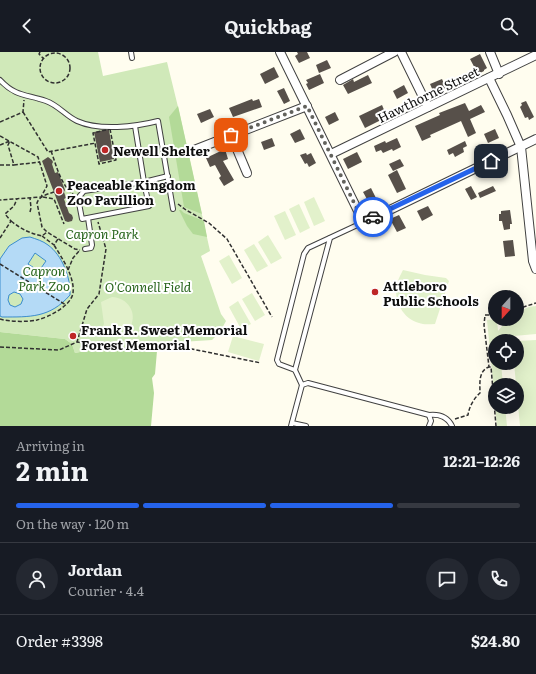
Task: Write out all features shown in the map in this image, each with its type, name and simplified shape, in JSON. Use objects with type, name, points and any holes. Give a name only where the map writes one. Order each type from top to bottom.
[{"type":"street","points":[[280,52],[360,215],[366,221],[536,139]]},
{"type":"street","points":[[340,80],[394,52]]},
{"type":"street","points":[[401,52],[428,107]]},
{"type":"street","points":[[490,52],[499,74]]},
{"type":"street","name":"Hawthorne Street","points":[[330,154],[536,55]]},
{"type":"street","points":[[489,78],[521,147],[533,261],[536,269]]},
{"type":"street","points":[[189,152],[307,106]]},
{"type":"street","points":[[231,135],[247,173]]},
{"type":"lane","points":[[131,52],[132,58]]},
{"type":"lane","points":[[0,80],[8,88],[19,94],[47,101],[55,105],[76,121],[85,124],[114,127],[135,126],[158,122],[173,209]]},
{"type":"lane","points":[[135,126],[144,182],[149,206],[82,219],[78,198],[84,191],[144,182],[168,176]]},
{"type":"lane","points":[[85,249],[91,248],[92,245],[88,218]]},
{"type":"lane","points":[[295,370],[279,364],[277,360],[304,254],[308,248],[366,221]]},
{"type":"lane","points":[[306,426],[291,424],[302,385],[295,370],[330,238]]},
{"type":"lane","points":[[302,385],[308,383],[429,415],[440,415],[450,422],[452,426]]},
{"type":"lane","points":[[429,415],[429,426]]},
{"type":"path","points":[[40,52],[39,54],[44,59]]},
{"type":"path","points":[[53,53],[63,55],[70,63],[68,77],[59,83],[46,80],[43,77],[40,66],[44,59],[53,53]]},
{"type":"path","points":[[25,96],[23,112],[48,152],[95,143]]},
{"type":"path","points":[[0,122],[23,112]]},
{"type":"path","points":[[110,129],[116,160],[98,164],[95,143],[93,133],[110,129]]},
{"type":"path","points":[[0,136],[38,157],[47,186],[38,203],[42,227],[47,232],[75,249],[85,249]]},
{"type":"path","points":[[0,145],[10,141]]},
{"type":"path","points":[[10,141],[8,145],[14,164]]},
{"type":"path","points":[[51,151],[62,182],[68,191],[74,195],[74,200],[67,199]]},
{"type":"path","points":[[0,165],[40,162]]},
{"type":"path","points":[[41,197],[54,192]]},
{"type":"path","points":[[0,200],[41,197],[54,199],[64,224]]},
{"type":"path","points":[[30,198],[32,208],[30,212]]},
{"type":"path","points":[[0,319],[25,321],[37,320],[66,305],[71,299],[73,293],[68,270],[54,244],[42,236],[21,229],[5,214],[14,206],[17,199]]},
{"type":"path","points":[[172,199],[186,210],[209,223],[227,239],[272,316]]},
{"type":"path","points":[[77,342],[87,309],[99,294],[106,249],[96,216]]},
{"type":"path","points":[[0,238],[11,221]]},
{"type":"path","points":[[42,236],[47,232]]},
{"type":"path","points":[[54,244],[58,238]]},
{"type":"path","points":[[68,270],[73,258],[79,250]]},
{"type":"path","points":[[0,264],[66,305]]},
{"type":"path","points":[[524,307],[536,303]]},
{"type":"path","points":[[488,315],[485,315],[484,325],[488,359]]},
{"type":"path","points":[[0,347],[59,350],[77,342],[132,349],[187,348],[261,363]]},
{"type":"path","points":[[456,419],[468,415],[474,399],[480,393],[480,375],[488,367]]},
{"type":"path","points":[[491,370],[496,426]]},
{"type":"green space","name":"Capron Park","points":[[0,52],[98,52],[103,76],[167,62],[210,251],[201,256],[221,314],[226,321],[220,332],[212,340],[181,342],[158,346],[157,351],[106,349],[103,352],[75,353],[72,344],[65,339],[0,332]]},
{"type":"green space","points":[[178,106],[202,214],[184,207],[169,117]]},
{"type":"green space","points":[[314,197],[325,221],[314,226],[304,202]]},
{"type":"green space","points":[[299,204],[310,228],[300,233],[289,209]]},
{"type":"green space","points":[[179,210],[204,221],[207,237],[193,234]]},
{"type":"green space","points":[[285,211],[296,235],[285,240],[274,216]]},
{"type":"green space","points":[[268,235],[282,258],[271,264],[258,242]]},
{"type":"green space","points":[[254,244],[268,266],[257,272],[244,250]]},
{"type":"green space","points":[[229,255],[242,278],[232,284],[219,261]]},
{"type":"green space","points":[[403,270],[446,278],[449,281],[435,324],[423,324],[413,321],[400,308],[396,296],[396,290],[398,280]]},
{"type":"green space","points":[[252,293],[265,315],[255,321],[242,299]]},
{"type":"green space","points":[[112,297],[123,300],[127,303],[132,311],[133,321],[131,326],[110,329],[105,333],[101,329],[104,324],[101,302]]},
{"type":"green space","points":[[238,301],[251,324],[241,329],[229,307]]},
{"type":"green space","points":[[536,306],[536,334],[488,334],[487,320],[488,326],[498,326],[498,331],[502,326],[524,326],[524,309]]},
{"type":"green space","points":[[0,332],[65,339],[72,344],[75,353],[80,352],[86,346],[99,348],[100,352],[103,352],[106,349],[157,351],[155,374],[152,378],[154,393],[151,426],[0,426]]},
{"type":"green space","points":[[233,336],[264,344],[259,361],[228,352]]},
{"type":"green space","points":[[536,340],[536,426],[520,426],[519,414],[524,414],[524,378],[515,378],[515,370],[524,370],[524,341]]},
{"type":"green space","points":[[492,370],[502,370],[502,378],[493,378]]},
{"type":"green space","points":[[496,414],[506,414],[507,426],[497,426]]},
{"type":"water","points":[[30,237],[37,239],[53,249],[65,267],[69,281],[70,295],[55,308],[39,315],[2,317],[0,316],[0,259],[9,246],[22,238]],"holes":[[[35,253],[46,261],[39,271],[28,264]],[[14,292],[20,294],[23,299],[21,304],[15,307],[10,305],[8,300],[9,295]]]},
{"type":"building","points":[[297,52],[307,52],[310,58],[299,63],[295,56],[298,54]]},
{"type":"building","points":[[480,54],[487,68],[478,74],[470,59]]},
{"type":"building","points":[[327,60],[331,68],[319,73],[316,65]]},
{"type":"building","points":[[274,67],[279,77],[265,84],[260,74]]},
{"type":"building","points":[[320,74],[324,83],[309,90],[306,80]]},
{"type":"building","points":[[368,75],[372,83],[348,94],[343,85],[353,79],[354,82]]},
{"type":"building","points":[[442,79],[446,88],[434,93],[430,84]]},
{"type":"building","points":[[404,85],[408,93],[397,99],[393,91]]},
{"type":"building","points":[[284,88],[290,101],[284,104],[277,91]]},
{"type":"building","points":[[252,99],[253,101],[259,99],[262,107],[233,117],[229,108]]},
{"type":"building","points":[[526,101],[534,117],[529,120],[528,117],[525,118],[520,107],[522,105],[521,103]]},
{"type":"building","points":[[465,103],[469,111],[481,105],[485,112],[470,119],[476,133],[468,137],[461,121],[430,135],[431,137],[422,141],[415,126],[440,115],[439,113]]},
{"type":"building","points":[[382,105],[387,117],[365,128],[359,116]]},
{"type":"building","points":[[210,109],[214,117],[201,123],[197,114]]},
{"type":"building","points":[[335,112],[339,120],[329,125],[325,117]]},
{"type":"building","points":[[300,129],[305,139],[295,143],[290,134]]},
{"type":"building","points":[[495,129],[499,138],[488,143],[484,134]]},
{"type":"building","name":"Newell Shelter","points":[[109,130],[114,159],[100,162],[94,132]]},
{"type":"building","points":[[272,138],[275,146],[264,150],[261,142]]},
{"type":"building","points":[[397,138],[401,147],[393,151],[392,149],[383,153],[381,150],[376,152],[374,146]]},
{"type":"building","points":[[465,141],[467,146],[463,148],[464,152],[455,157],[453,153],[449,155],[447,150]]},
{"type":"building","points":[[225,149],[228,159],[223,161],[234,180],[224,186],[219,178],[221,176],[215,165],[210,167],[206,158]]},
{"type":"building","points":[[357,152],[362,162],[348,169],[343,159]]},
{"type":"building","points":[[306,153],[307,155],[311,153],[316,163],[309,167],[307,163],[305,164],[300,155]]},
{"type":"building","name":"Peaceable Kingdom Zoo Pavillion","points":[[48,157],[52,160],[55,173],[58,172],[65,190],[64,192],[66,198],[64,199],[69,213],[72,215],[72,221],[65,221],[42,161]]},
{"type":"building","points":[[400,159],[404,166],[393,171],[389,164]]},
{"type":"building","points":[[397,170],[406,189],[397,193],[388,175]]},
{"type":"building","points":[[471,186],[477,197],[471,200],[465,189]]},
{"type":"building","points":[[493,186],[496,191],[480,198],[478,193]]},
{"type":"building","points":[[371,188],[377,200],[371,203],[369,200],[368,201],[363,192]]},
{"type":"building","points":[[428,206],[433,215],[422,221],[417,211]]},
{"type":"building","points":[[510,210],[512,224],[510,224],[510,229],[504,230],[502,221],[499,221],[499,214],[501,214],[501,211]]},
{"type":"building","points":[[399,215],[406,228],[397,232],[390,219]]},
{"type":"building","points":[[513,240],[515,256],[505,257],[503,241]]},
{"type":"way so far","points":[[231,135],[307,106],[360,215],[366,221],[373,217]]},
{"type":"place","name":"Newell Shelter","points":[[105,150]]},
{"type":"place","name":"Peaceable Kingdom Zoo Pavillion","points":[[59,191]]},
{"type":"place","name":"Attleboro Public Schools","points":[[375,292]]},
{"type":"place","name":"Frank R. Sweet Memorial Forest Memorial","points":[[73,336]]},
{"type":"route","points":[[373,217],[491,161]]},
{"type":"park label","name":"Capron Park Zoo","points":[[44,278]]},
{"type":"park label","name":"O'Connell Field","points":[[148,286]]}]
